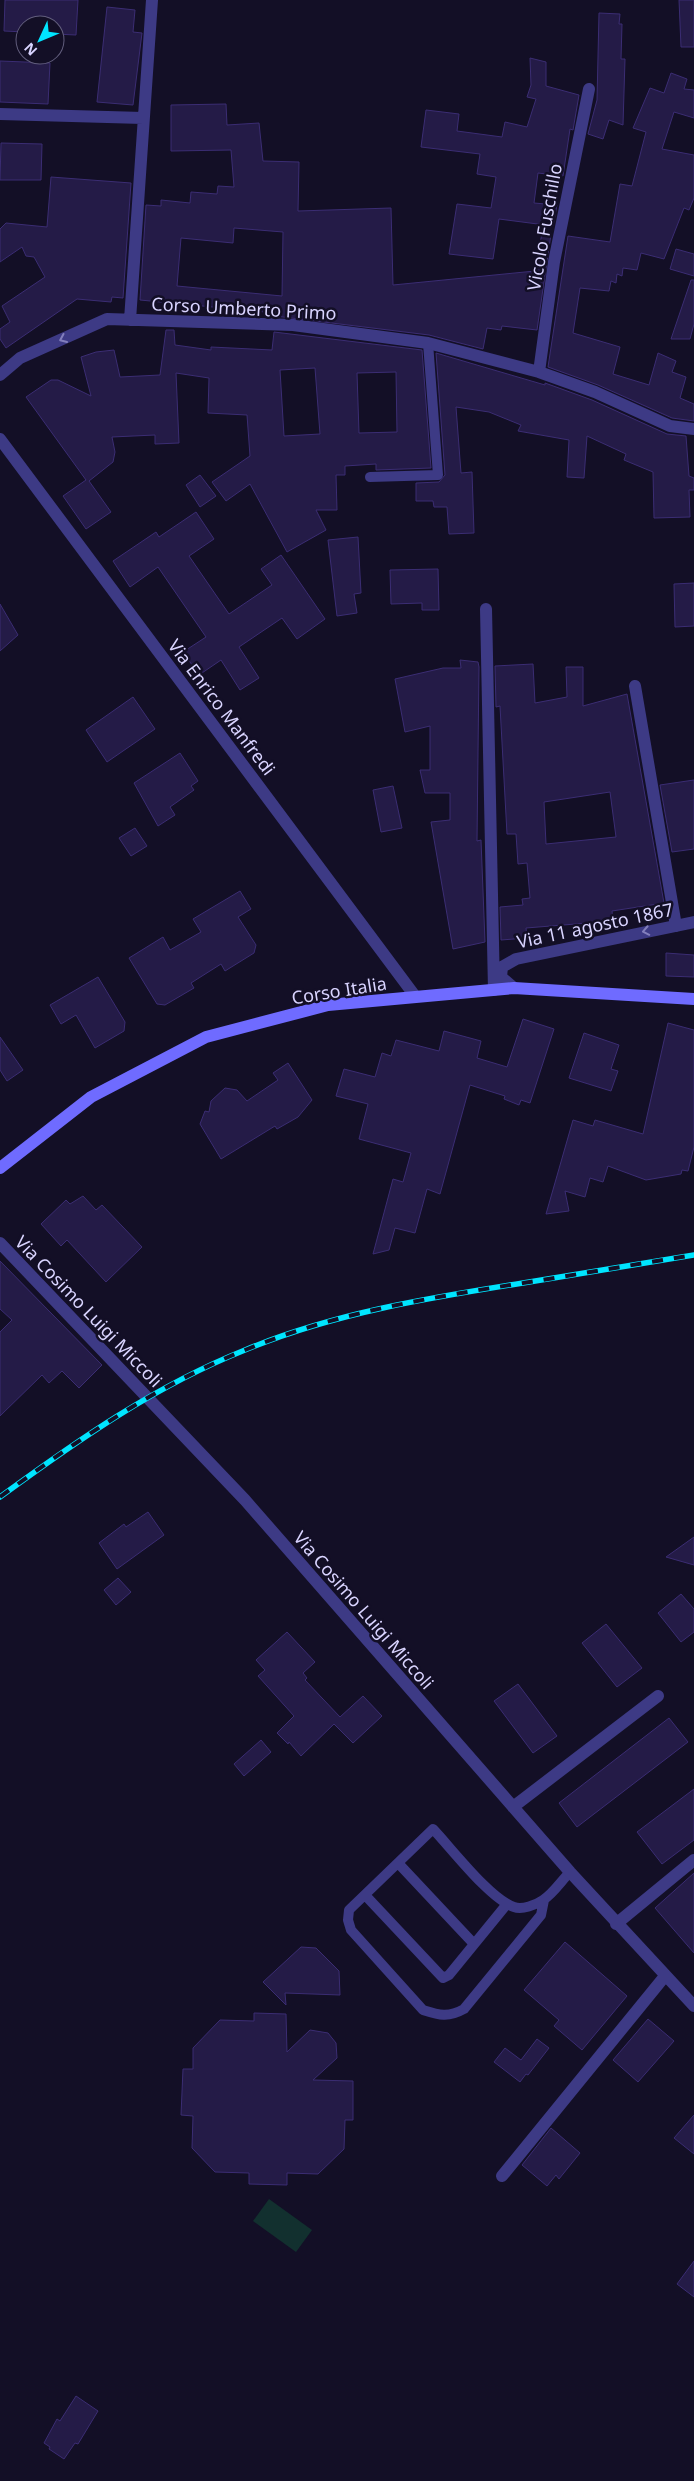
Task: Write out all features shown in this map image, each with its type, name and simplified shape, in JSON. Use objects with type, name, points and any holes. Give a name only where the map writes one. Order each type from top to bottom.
[{"type":"main road","name":"Corso Italia","points":[[0,1168],[91,1097],[206,1037],[328,1005],[514,988],[694,999]]},
{"type":"street","points":[[130,320],[152,0]]},
{"type":"street","name":"Vicolo Fuschillo","points":[[539,372],[554,262],[589,89]]},
{"type":"street","points":[[0,114],[143,118]]},
{"type":"street","name":"Corso Umberto Primo","points":[[0,375],[20,358],[107,319],[293,325],[428,343],[539,372],[595,392],[670,426],[694,429]]},
{"type":"street","name":"Via Enrico Manfredi","points":[[0,439],[416,996]]},
{"type":"street","points":[[486,609],[494,990]]},
{"type":"street","points":[[635,686],[676,926]]},
{"type":"street","name":"Via 11 agosto 1867","points":[[514,988],[505,983],[501,977],[502,967],[516,959],[694,922]]},
{"type":"street","name":"Via Cosimo Luigi Miccoli","points":[[0,1243],[245,1500],[512,1807],[616,1924],[694,2006]]},
{"type":"street","points":[[512,1807],[658,1696]]},
{"type":"street","points":[[616,1924],[694,1860]]},
{"type":"street","points":[[502,2176],[665,1976]]},
{"type":"lane","points":[[370,477],[438,475],[428,343]]},
{"type":"lane","points":[[544,1900],[541,1914],[464,2009],[451,2016],[439,2016],[423,2010],[351,1930],[348,1920],[349,1910],[433,1829],[489,1890],[515,1908],[524,1908],[544,1900],[570,1872]]},
{"type":"lane","points":[[398,1863],[474,1944]]},
{"type":"lane","points":[[365,1895],[443,1978],[448,1975],[507,1904]]},
{"type":"green space","points":[[269,2199],[312,2230],[296,2252],[253,2221]]},
{"type":"building","points":[[5,0],[78,0],[76,35],[65,34],[65,15],[15,15],[15,32],[4,31]]},
{"type":"building","points":[[679,0],[694,0],[694,47],[681,47]]},
{"type":"building","points":[[107,7],[135,10],[133,32],[142,33],[133,105],[97,102]]},
{"type":"building","points":[[599,13],[620,14],[619,24],[622,24],[621,59],[625,59],[623,125],[609,120],[603,139],[588,134],[597,100]]},
{"type":"building","points":[[530,58],[546,62],[546,86],[579,95],[573,130],[570,129],[563,176],[538,173],[534,203],[557,205],[553,226],[499,219],[493,259],[449,254],[457,204],[491,208],[496,177],[477,174],[480,154],[421,147],[426,110],[459,114],[457,131],[502,137],[505,122],[527,127],[536,99],[527,97],[531,85]]},
{"type":"building","points":[[0,61],[15,62],[15,65],[50,65],[48,104],[0,102]]},
{"type":"building","points":[[671,73],[687,79],[684,89],[694,90],[694,118],[674,112],[662,149],[694,155],[694,198],[689,210],[684,208],[664,259],[641,253],[637,270],[623,268],[622,276],[617,274],[616,283],[611,281],[609,291],[580,288],[573,333],[620,347],[613,374],[649,385],[658,353],[676,361],[672,372],[686,377],[680,398],[694,404],[694,421],[672,418],[598,385],[548,367],[568,236],[610,242],[620,184],[632,186],[646,132],[633,128],[650,88],[664,93]]},
{"type":"building","points":[[226,104],[227,125],[259,123],[263,161],[299,162],[298,211],[391,208],[393,285],[535,271],[542,233],[551,234],[537,330],[502,326],[501,330],[487,328],[483,349],[429,335],[275,316],[275,313],[140,300],[146,205],[161,206],[161,200],[190,203],[191,192],[217,194],[218,186],[234,187],[231,150],[171,151],[171,105]],"holes":[[[234,228],[283,232],[282,296],[177,286],[181,238],[233,243]]]},
{"type":"building","points":[[1,143],[42,144],[41,180],[0,180]]},
{"type":"building","points":[[51,177],[131,183],[123,298],[112,297],[111,302],[77,299],[6,348],[0,339],[0,329],[10,322],[2,306],[45,277],[34,257],[26,256],[22,247],[0,262],[0,229],[6,223],[47,227]]},
{"type":"building","points":[[676,249],[694,254],[694,276],[670,269]]},
{"type":"building","points":[[691,280],[694,280],[694,324],[690,339],[671,339]]},
{"type":"building","points":[[166,330],[174,330],[175,345],[211,350],[211,347],[272,350],[274,332],[422,350],[431,468],[376,470],[376,464],[345,466],[345,475],[336,475],[337,510],[316,510],[326,530],[287,552],[250,484],[226,501],[212,482],[250,456],[247,415],[208,413],[209,378],[176,373],[179,443],[155,444],[155,435],[112,437],[115,452],[113,462],[89,481],[111,512],[86,529],[63,496],[86,480],[26,397],[51,380],[58,380],[91,396],[81,357],[96,352],[114,350],[120,377],[160,375]],"holes":[[[315,368],[320,434],[284,436],[280,370]],[[396,372],[397,432],[359,433],[357,373]]]},
{"type":"building","points":[[436,353],[545,385],[545,383],[592,400],[667,434],[686,436],[689,476],[694,478],[694,490],[689,490],[690,517],[654,518],[653,472],[624,460],[626,454],[587,436],[584,478],[567,477],[569,440],[518,431],[521,425],[489,412],[456,407],[461,473],[472,472],[474,533],[449,534],[447,507],[434,507],[433,501],[416,501],[416,483],[439,482],[445,475]]},
{"type":"building","points":[[200,475],[216,496],[200,507],[186,485]]},
{"type":"building","points":[[196,512],[214,539],[189,556],[229,614],[272,585],[261,569],[281,555],[325,619],[297,639],[282,618],[239,647],[259,678],[240,690],[221,660],[199,675],[183,652],[206,637],[158,567],[130,587],[113,561],[156,532],[159,537]]},
{"type":"building","points":[[358,537],[361,593],[354,594],[357,613],[337,616],[328,540]]},
{"type":"building","points":[[438,569],[439,610],[422,610],[422,603],[391,604],[390,570]]},
{"type":"building","points":[[694,583],[694,626],[675,627],[674,584]]},
{"type":"building","points":[[0,604],[18,635],[0,651]]},
{"type":"building","points":[[460,660],[478,662],[479,667],[477,841],[481,840],[485,942],[453,949],[431,822],[450,820],[450,793],[425,793],[420,770],[430,770],[430,726],[405,732],[395,679],[443,668],[461,668]]},
{"type":"building","points":[[533,664],[535,703],[567,697],[566,667],[583,667],[583,706],[627,694],[664,903],[612,911],[613,921],[526,928],[527,938],[501,940],[500,907],[523,905],[522,899],[530,898],[527,863],[518,864],[516,834],[507,834],[500,706],[496,707],[495,666]],"holes":[[[610,792],[616,837],[546,844],[544,802]]]},
{"type":"building","points":[[133,697],[155,729],[107,762],[86,730]]},
{"type":"building","points":[[180,753],[198,781],[191,786],[194,790],[170,807],[175,815],[158,826],[134,783]]},
{"type":"building","points":[[694,780],[694,849],[672,852],[660,785]]},
{"type":"building","points":[[393,786],[402,828],[381,832],[373,790]]},
{"type":"building","points":[[135,828],[147,846],[131,856],[119,838]]},
{"type":"building","points":[[240,891],[251,909],[238,917],[256,945],[254,953],[225,971],[221,964],[191,983],[194,988],[165,1005],[157,1004],[129,958],[163,937],[170,950],[201,932],[193,919]]},
{"type":"building","points":[[666,953],[694,955],[694,977],[666,976]]},
{"type":"building","points":[[98,977],[125,1022],[124,1031],[95,1048],[76,1015],[61,1024],[50,1005]]},
{"type":"building","points":[[523,1019],[554,1029],[530,1103],[521,1100],[519,1105],[504,1099],[505,1096],[470,1085],[440,1194],[427,1189],[415,1233],[395,1228],[389,1250],[373,1254],[393,1179],[403,1182],[411,1153],[359,1139],[368,1104],[336,1096],[344,1069],[375,1077],[382,1053],[391,1056],[396,1040],[439,1051],[444,1031],[481,1041],[477,1058],[507,1067]]},
{"type":"building","points":[[668,1023],[694,1030],[694,1147],[688,1171],[682,1170],[681,1174],[646,1180],[608,1166],[603,1182],[590,1178],[585,1197],[565,1191],[569,1211],[546,1214],[573,1120],[593,1126],[595,1120],[643,1134]]},
{"type":"building","points":[[584,1033],[619,1045],[611,1069],[618,1071],[611,1091],[569,1078]]},
{"type":"building","points":[[0,1037],[23,1070],[7,1081],[0,1070]]},
{"type":"building","points":[[288,1063],[312,1100],[298,1117],[277,1129],[275,1126],[221,1159],[200,1124],[205,1111],[209,1112],[211,1101],[225,1088],[237,1090],[247,1101],[278,1080],[273,1073]]},
{"type":"building","points":[[83,1196],[96,1210],[102,1205],[142,1247],[106,1282],[67,1240],[61,1246],[41,1224],[66,1200],[70,1204]]},
{"type":"building","points":[[0,1261],[102,1365],[79,1388],[62,1371],[49,1383],[42,1375],[0,1416],[0,1332],[12,1320],[0,1309]]},
{"type":"building","points":[[148,1512],[164,1535],[117,1569],[99,1543],[124,1524],[126,1527]]},
{"type":"building","points":[[694,1537],[694,1565],[666,1557]]},
{"type":"building","points":[[118,1578],[131,1592],[116,1605],[104,1590]]},
{"type":"building","points":[[681,1594],[694,1609],[694,1632],[681,1642],[658,1613]]},
{"type":"building","points":[[606,1624],[642,1668],[617,1687],[582,1643]]},
{"type":"building","points":[[287,1632],[315,1662],[303,1673],[307,1678],[305,1680],[340,1717],[363,1696],[382,1716],[353,1743],[334,1724],[301,1756],[289,1742],[288,1744],[277,1733],[294,1716],[258,1676],[265,1670],[256,1660]]},
{"type":"building","points":[[518,1684],[557,1736],[533,1753],[494,1701]]},
{"type":"building","points":[[669,1718],[688,1742],[577,1827],[559,1803]]},
{"type":"building","points":[[261,1740],[271,1752],[244,1776],[234,1764]]},
{"type":"building","points":[[694,1789],[694,1840],[662,1864],[637,1832]]},
{"type":"building","points":[[694,1873],[694,1953],[655,1908]]},
{"type":"building","points":[[565,1942],[627,1996],[582,2050],[554,2026],[559,2020],[524,1990]]},
{"type":"building","points":[[301,1947],[316,1948],[339,1971],[340,1995],[285,1993],[286,2005],[263,1982]]},
{"type":"building","points":[[254,2013],[286,2014],[287,2052],[310,2030],[328,2033],[336,2043],[337,2058],[313,2080],[353,2081],[353,2120],[345,2120],[344,2149],[318,2174],[287,2173],[287,2185],[249,2184],[249,2173],[215,2172],[192,2148],[193,2116],[181,2115],[183,2069],[193,2069],[193,2048],[220,2020],[254,2021]]},
{"type":"building","points":[[648,2019],[674,2041],[638,2082],[613,2060]]},
{"type":"building","points":[[537,2039],[549,2048],[528,2075],[526,2074],[520,2082],[494,2062],[505,2048],[521,2060]]},
{"type":"building","points":[[694,2115],[694,2154],[674,2138]]},
{"type":"building","points":[[551,2128],[580,2153],[559,2179],[556,2175],[547,2186],[522,2165]]},
{"type":"building","points":[[694,2261],[694,2297],[677,2284]]},
{"type":"building","points":[[76,2396],[98,2411],[78,2444],[75,2443],[64,2459],[49,2449],[50,2447],[44,2443],[57,2419],[60,2421]]},
{"type":"railway","points":[[0,1497],[88,1435],[148,1397],[212,1364],[279,1337],[347,1316],[417,1301],[694,1255]]}]
